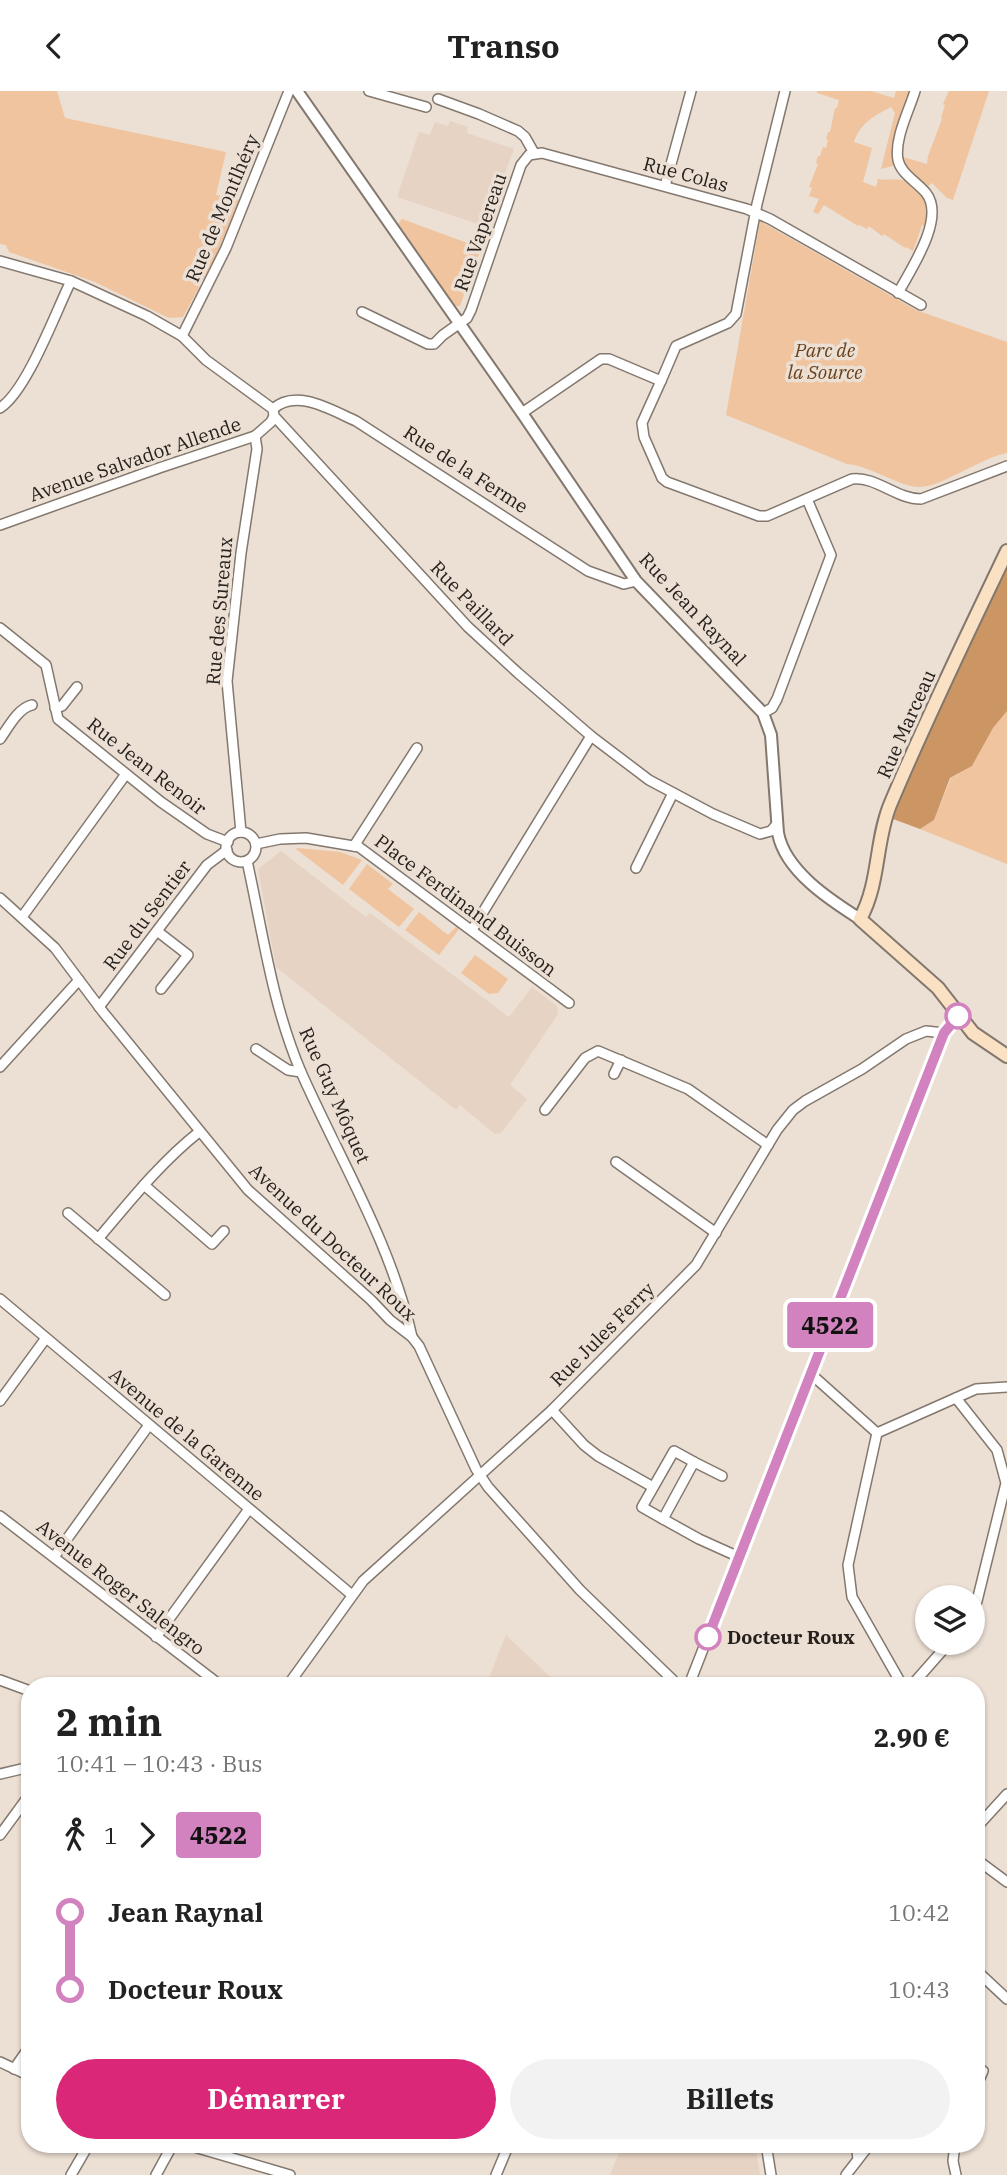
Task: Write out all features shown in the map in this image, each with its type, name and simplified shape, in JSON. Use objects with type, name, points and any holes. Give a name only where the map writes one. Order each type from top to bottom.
[{"type":"main road","name":"Rue Marceau","points":[[860,919],[874,886],[889,809],[1007,551]]},
{"type":"main road","name":"Rue Jean Raynal","points":[[860,919],[938,988],[973,1033],[1007,1056]]},
{"type":"street","name":"Rue de Montlhéry","points":[[182,336],[226,248],[289,91]]},
{"type":"street","name":"Rue Jean Raynal","points":[[297,91],[636,581],[740,686],[763,713],[771,735],[782,849],[822,894],[860,919]]},
{"type":"street","points":[[369,91],[426,107]]},
{"type":"street","points":[[665,186],[691,91]]},
{"type":"street","points":[[785,91],[756,212],[736,314],[728,323],[676,346],[642,423],[655,466],[667,482],[759,516],[767,516],[848,480],[858,478],[907,498],[920,499],[1007,466]]},
{"type":"street","points":[[898,293],[919,255],[933,218],[928,195],[901,169],[898,157],[899,143],[915,91]]},
{"type":"street","points":[[438,99],[518,131],[525,137],[534,153]]},
{"type":"street","name":"Rue Vapereau","points":[[460,324],[471,310],[521,165],[534,153]]},
{"type":"street","name":"Rue Colas","points":[[534,153],[756,212],[920,305]]},
{"type":"street","name":"Rue Paillard","points":[[0,261],[71,281],[128,305],[182,336],[215,367],[273,413],[468,627],[591,736],[649,780],[713,814],[760,834],[771,831],[778,824]]},
{"type":"street","points":[[0,408],[6,404],[28,372],[50,331],[53,316],[71,281]]},
{"type":"street","points":[[362,312],[428,344],[434,344],[460,324]]},
{"type":"street","points":[[522,413],[601,359],[609,359],[661,381]]},
{"type":"street","name":"Rue de la Ferme","points":[[273,413],[285,400],[295,399],[335,411],[356,421],[588,571],[624,584],[636,581]]},
{"type":"street","name":"Avenue Salvador Allende","points":[[0,525],[255,436],[271,422],[273,413]]},
{"type":"street","name":"Rue des Sureaux","points":[[241,832],[227,681],[257,449],[255,436]]},
{"type":"street","points":[[763,713],[772,708],[777,699],[831,555],[807,499]]},
{"type":"street","name":"Rue Jean Renoir","points":[[0,628],[46,665],[58,719],[126,774],[227,846]]},
{"type":"street","points":[[55,708],[62,706],[77,687]]},
{"type":"street","points":[[0,739],[21,710],[32,705]]},
{"type":"street","points":[[472,930],[591,736]]},
{"type":"street","points":[[354,846],[417,748]]},
{"type":"street","points":[[22,917],[126,774]]},
{"type":"street","points":[[636,868],[673,793]]},
{"type":"street","points":[[241,832],[251,836],[256,844],[255,854],[247,861],[234,860],[227,846],[233,835],[241,832]]},
{"type":"street","name":"Place Ferdinand Buisson","points":[[256,844],[280,839],[306,838],[354,846],[371,854],[569,1003]]},
{"type":"street","name":"Rue du Sentier","points":[[99,1007],[207,865],[227,846]]},
{"type":"street","name":"Rue Guy Môquet","points":[[247,861],[271,982],[301,1072],[360,1192],[400,1291],[412,1337]]},
{"type":"street","name":"Avenue du Docteur Roux","points":[[0,898],[55,948],[99,1007],[247,1190],[412,1337],[419,1346],[480,1476],[580,1590],[670,1677]]},
{"type":"street","points":[[157,931],[188,955],[161,989]]},
{"type":"street","points":[[0,1067],[79,980]]},
{"type":"street","points":[[692,1677],[944,1033],[958,1016]]},
{"type":"street","name":"Rue Jules Ferry","points":[[294,1677],[363,1581],[552,1410],[696,1265],[768,1145],[793,1110],[899,1044],[926,1031],[944,1033]]},
{"type":"street","points":[[256,1049],[288,1070],[301,1072]]},
{"type":"street","points":[[545,1110],[590,1054],[598,1051],[688,1089],[768,1145]]},
{"type":"street","points":[[614,1074],[621,1060]]},
{"type":"street","points":[[98,1239],[144,1185],[181,1146],[199,1132]]},
{"type":"street","points":[[616,1162],[716,1233]]},
{"type":"street","points":[[144,1185],[212,1244],[224,1231]]},
{"type":"street","points":[[68,1213],[165,1295]]},
{"type":"street","name":"Avenue de la Garenne","points":[[0,1299],[352,1595]]},
{"type":"street","points":[[0,1401],[46,1338]]},
{"type":"street","points":[[811,1374],[877,1433]]},
{"type":"street","points":[[877,1433],[976,1389],[1007,1387]]},
{"type":"street","points":[[956,1398],[998,1450],[1006,1483],[981,1585]]},
{"type":"street","points":[[552,1410],[584,1445],[598,1456],[653,1487]]},
{"type":"street","points":[[54,1557],[149,1425]]},
{"type":"street","points":[[877,1433],[848,1565],[852,1597],[897,1677]]},
{"type":"street","points":[[722,1476],[674,1451],[642,1507],[698,1539],[740,1557]]},
{"type":"street","points":[[663,1518],[694,1462]]},
{"type":"street","points":[[156,1637],[249,1509]]},
{"type":"street","name":"Avenue Roger Salengro","points":[[0,1516],[209,1677]]},
{"type":"street","points":[[919,1677],[938,1655]]},
{"type":"street","points":[[0,1680],[21,1688]]},
{"type":"street","points":[[0,1774],[21,1769]]},
{"type":"street","points":[[985,1818],[1007,1794]]},
{"type":"street","points":[[0,1835],[21,1806]]},
{"type":"street","points":[[985,1866],[1007,1882]]},
{"type":"street","points":[[985,1978],[1007,1999]]},
{"type":"street","points":[[14,2069],[21,2059]]},
{"type":"street","points":[[0,2062],[21,2072]]},
{"type":"street","points":[[71,2175],[84,2153]]},
{"type":"street","points":[[156,2175],[168,2153]]},
{"type":"street","points":[[215,2153],[290,2175]]},
{"type":"street","points":[[496,2175],[505,2153]]},
{"type":"street","points":[[767,2153],[771,2175]]},
{"type":"street","points":[[857,2153],[858,2159]]},
{"type":"street","points":[[846,2175],[863,2153]]},
{"type":"street","points":[[954,2153],[957,2175]]},
{"type":"shaded area","points":[[450,121],[468,127],[467,133],[514,149],[505,173],[510,176],[488,241],[478,237],[481,225],[397,197],[419,132],[430,135],[435,122],[448,126]]},
{"type":"shaded area","points":[[1007,563],[1007,711],[993,728],[972,766],[950,778],[934,820],[920,829],[893,819],[907,780]]},
{"type":"shaded area","points":[[281,851],[366,917],[370,913],[509,1017],[532,987],[557,1006],[558,1014],[510,1085],[527,1099],[501,1133],[495,1134],[460,1105],[456,1110],[276,967],[258,869]]},
{"type":"shaded area","points":[[506,1635],[551,1677],[489,1677]]},
{"type":"shaded area","points":[[619,2153],[756,2153],[760,2175],[610,2175]]},
{"type":"green space","points":[[0,91],[57,91],[65,118],[226,152],[216,195],[239,200],[216,256],[183,317],[169,318],[95,282],[9,252],[6,245],[0,244]]},
{"type":"green space","points":[[817,91],[871,91],[894,98],[896,91],[912,91],[894,146],[893,166],[881,169],[895,113],[891,107],[864,125],[854,142],[872,148],[863,182],[876,187],[878,179],[902,180],[915,187],[924,198],[927,219],[925,227],[922,225],[913,251],[884,234],[882,236],[869,226],[867,229],[858,226],[824,205],[818,214],[813,212],[819,199],[809,196],[812,188],[809,187],[818,164],[818,156],[823,147],[826,148],[826,139],[839,100]]},
{"type":"green space","points":[[949,91],[989,91],[953,200],[947,198],[932,183],[926,188],[906,166],[903,157],[927,164]]},
{"type":"green space","points":[[402,219],[481,248],[460,306],[455,306],[398,224]]},
{"type":"green space","name":"Parc de la Source","points":[[760,221],[916,310],[1007,342],[1007,453],[985,460],[940,482],[920,487],[847,464],[726,415]]},
{"type":"green space","points":[[1007,711],[1007,864],[920,829],[934,820],[951,778],[972,766],[993,728]]},
{"type":"green space","points":[[297,848],[340,852],[362,860],[343,885]]},
{"type":"green space","points":[[367,864],[393,884],[388,889],[414,909],[399,927],[349,889]]},
{"type":"green space","points":[[419,912],[448,935],[456,927],[459,929],[439,955],[405,930]]},
{"type":"green space","points":[[475,955],[508,979],[498,993],[489,994],[461,973]]},
{"type":"bus line","name":"4522","points":[[708,1637],[944,1033],[958,1016]]},
{"type":"place","name":"Docteur Roux","points":[[708,1637]]}]
